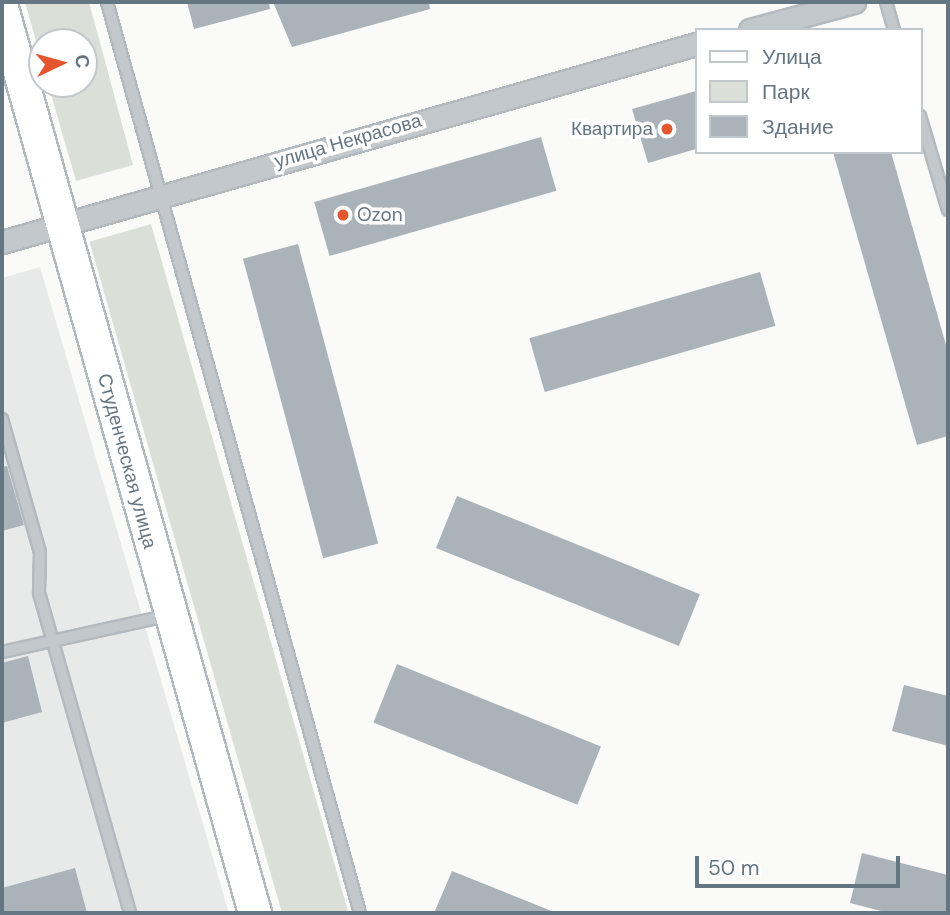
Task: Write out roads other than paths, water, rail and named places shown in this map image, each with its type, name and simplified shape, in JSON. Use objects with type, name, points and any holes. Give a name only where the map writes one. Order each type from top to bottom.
[{"type":"main road","name":"Студенческая улица","points":[[2,9],[255,913]]},
{"type":"street","points":[[757,28],[854,2]]},
{"type":"street","name":"улица Некрасова","points":[[2,242],[694,45]]},
{"type":"lane","points":[[107,2],[360,913]]},
{"type":"lane","points":[[886,2],[893,28]]},
{"type":"lane","points":[[922,123],[948,210]]},
{"type":"lane","points":[[2,419],[40,552],[39,593],[130,913]]},
{"type":"lane","points":[[2,652],[170,615]]},
{"type":"place","name":"Квартира","points":[[667,129]]},
{"type":"place","name":"Ozon","points":[[343,215]]}]
